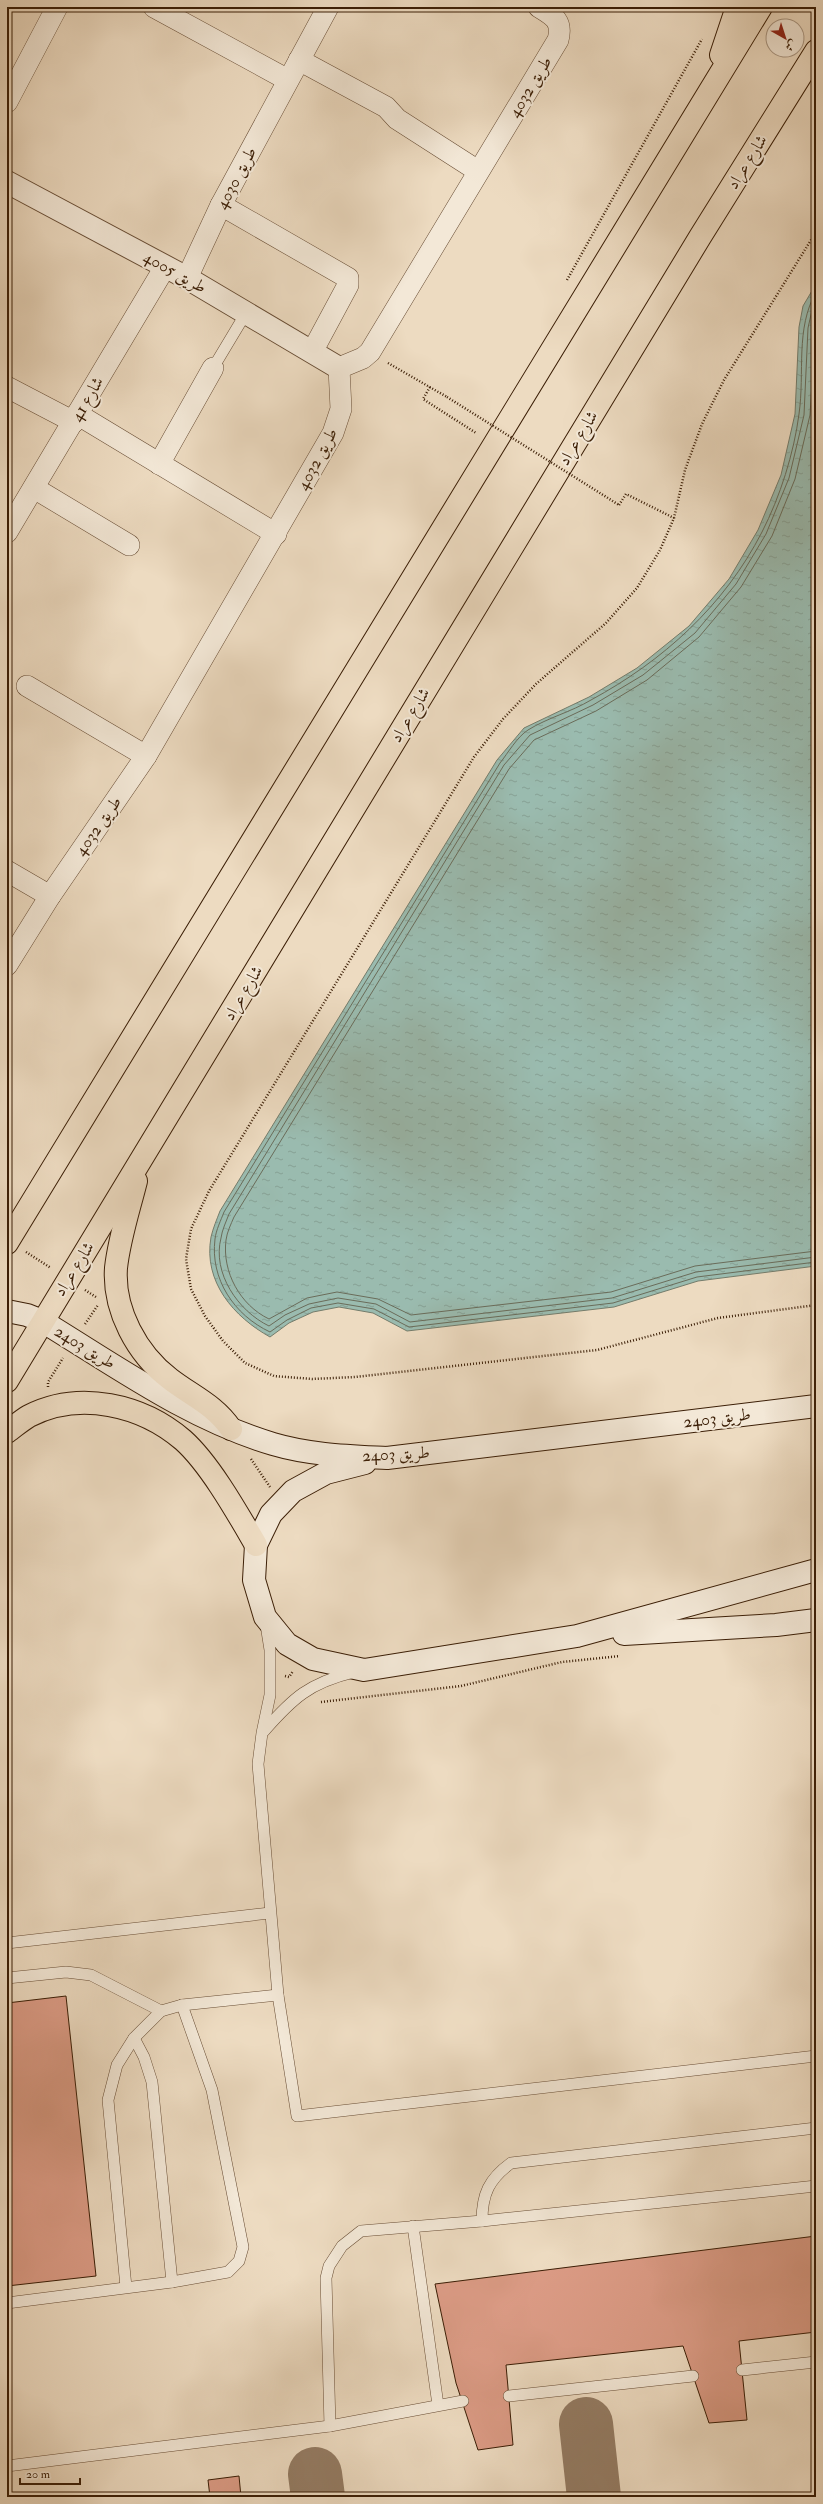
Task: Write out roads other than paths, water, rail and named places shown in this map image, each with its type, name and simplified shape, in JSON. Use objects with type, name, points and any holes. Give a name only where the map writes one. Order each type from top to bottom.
[{"type":"main road","points":[[711,86],[737,7]]},
{"type":"main road","points":[[7,1243],[711,86],[761,7]]},
{"type":"main road","name":"شارع عراد","points":[[7,1381],[696,244],[816,51]]},
{"type":"main road","name":"طريق 4005","points":[[7,182],[187,278],[339,368]]},
{"type":"main road","points":[[141,1161],[116,1268],[118,1298],[129,1331],[149,1359],[170,1379],[215,1409],[231,1429]]},
{"type":"main road","name":"طريق 2403","points":[[7,1312],[28,1315],[42,1321],[175,1402],[231,1429],[273,1444],[329,1455],[387,1458],[816,1406]]},
{"type":"main road","points":[[7,1432],[29,1416],[50,1409],[78,1403],[107,1404],[135,1411],[161,1424],[184,1441],[211,1474],[256,1545]]},
{"type":"main road","points":[[387,1458],[326,1473],[293,1491],[271,1514],[256,1545],[254,1580],[265,1617],[287,1644],[312,1659],[364,1670],[577,1636],[776,1625],[816,1620]]},
{"type":"main road","points":[[577,1636],[816,1570]]},
{"type":"street","points":[[7,102],[57,7]]},
{"type":"street","points":[[154,7],[288,80]]},
{"type":"street","name":"طريق 4030","points":[[187,278],[221,205],[328,7]]},
{"type":"street","name":"طريق 4032","points":[[7,966],[50,896],[146,756],[276,534],[333,433],[341,409],[339,368],[364,358],[370,352],[558,40],[560,26],[559,21],[539,7]]},
{"type":"street","points":[[299,60],[386,107],[397,119],[478,171]]},
{"type":"street","points":[[221,205],[348,278],[348,285],[312,352]]},
{"type":"street","name":"شارع 41","points":[[7,532],[165,266]]},
{"type":"street","points":[[159,464],[213,368]]},
{"type":"street","points":[[7,387],[76,418],[159,464],[276,534]]},
{"type":"street","points":[[34,488],[129,545]]},
{"type":"street","points":[[27,686],[146,756]]},
{"type":"street","points":[[7,871],[50,896]]},
{"type":"lane","points":[[213,368],[246,313]]},
{"type":"lane","points":[[265,1617],[271,1675],[270,1695],[262,1733],[258,1764],[278,1995],[297,2116],[816,2056]]},
{"type":"lane","points":[[262,1733],[285,1707],[301,1693],[331,1678],[364,1670]]},
{"type":"lane","points":[[7,1943],[270,1913]]},
{"type":"lane","points":[[7,1978],[66,1972],[91,1975],[161,2011]]},
{"type":"lane","points":[[126,2287],[108,2100],[117,2065],[134,2038],[161,2011],[182,2005],[278,1995]]},
{"type":"lane","points":[[7,2303],[172,2282],[228,2272],[239,2261],[243,2247],[212,2090],[182,2005]]},
{"type":"lane","points":[[134,2038],[144,2057],[152,2082],[172,2282]]},
{"type":"lane","points":[[482,2221],[482,2204],[487,2187],[497,2173],[511,2163],[816,2128]]},
{"type":"lane","points":[[330,2426],[326,2278],[329,2266],[342,2246],[361,2231],[482,2221],[816,2186]]},
{"type":"lane","points":[[413,2226],[438,2405]]},
{"type":"lane","points":[[742,2370],[816,2362]]},
{"type":"lane","points":[[509,2396],[693,2376]]},
{"type":"lane","points":[[7,2466],[330,2426],[463,2401]]},
{"type":"water","points":[[816,284],[816,1266],[698,1281],[614,1307],[407,1331],[373,1313],[339,1307],[313,1312],[289,1323],[270,1337],[244,1319],[233,1308],[217,1283],[212,1269],[210,1253],[211,1237],[220,1211],[497,760],[524,728],[589,697],[637,668],[689,626],[729,579],[758,530],[781,475],[795,414],[799,327],[803,306]]}]
